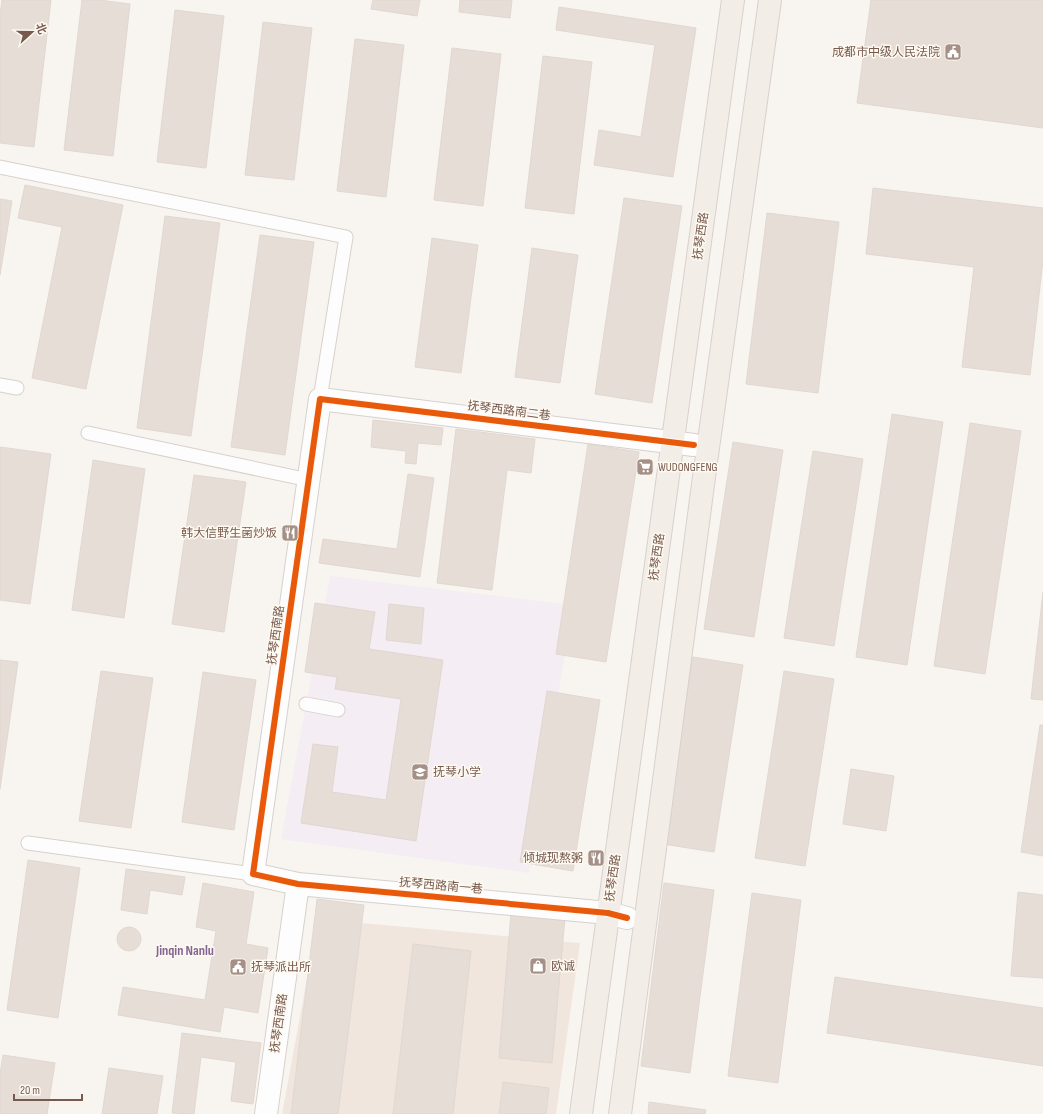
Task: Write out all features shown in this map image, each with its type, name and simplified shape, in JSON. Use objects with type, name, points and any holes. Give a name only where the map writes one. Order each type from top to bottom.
[{"type":"main road","name":"抚琴西路","points":[[581,1114],[618,916],[672,442],[733,0]]},
{"type":"main road","points":[[620,1114],[704,477],[770,0]]},
{"type":"street","name":"抚琴西路南二巷","points":[[320,399],[694,445]]},
{"type":"street","name":"抚琴西南路","points":[[253,874],[320,399]]},
{"type":"street","name":"抚琴西路南一巷","points":[[253,874],[298,884],[618,916]]},
{"type":"street","name":"抚琴西南路","points":[[266,1114],[298,884]]},
{"type":"lane","points":[[0,166],[346,237],[320,399]]},
{"type":"lane","points":[[0,385],[17,388]]},
{"type":"lane","points":[[88,433],[309,480]]},
{"type":"lane","points":[[306,704],[338,710]]},
{"type":"lane","points":[[28,843],[253,874]]},
{"type":"shaded area","name":"抚琴小学","points":[[330,576],[573,605],[529,873],[281,839]]},
{"type":"shaded area","points":[[318,919],[580,943],[556,1114],[282,1114]]},
{"type":"building","points":[[2,0],[51,0],[34,147],[0,143],[0,15]]},
{"type":"building","points":[[82,0],[99,0],[130,4],[113,156],[64,150]]},
{"type":"building","points":[[373,0],[420,0],[417,16],[371,9]]},
{"type":"building","points":[[460,0],[512,0],[510,18],[459,12]]},
{"type":"building","name":"成都市中级人民法院","points":[[871,0],[1043,0],[1043,128],[857,103]]},
{"type":"building","points":[[559,7],[696,28],[673,177],[594,165],[599,130],[641,137],[655,45],[556,30]]},
{"type":"building","points":[[175,10],[224,16],[206,168],[157,162]]},
{"type":"building","points":[[263,22],[312,28],[294,180],[245,175]]},
{"type":"building","points":[[355,39],[404,45],[386,197],[337,191]]},
{"type":"building","points":[[452,48],[501,54],[483,206],[434,200]]},
{"type":"building","points":[[543,56],[592,62],[574,214],[525,208]]},
{"type":"building","points":[[25,185],[123,205],[86,389],[32,378],[62,227],[18,218]]},
{"type":"building","points":[[873,188],[1043,208],[1043,260],[1030,375],[962,367],[974,267],[866,254]]},
{"type":"building","points":[[624,198],[682,206],[652,403],[595,394]]},
{"type":"building","points":[[0,199],[12,201],[0,275]]},
{"type":"building","points":[[767,213],[839,222],[818,393],[746,384]]},
{"type":"building","points":[[165,216],[220,223],[191,436],[137,428]]},
{"type":"building","points":[[260,235],[314,242],[285,455],[231,447]]},
{"type":"building","points":[[432,238],[478,245],[461,373],[415,367]]},
{"type":"building","points":[[532,248],[578,255],[560,383],[515,377]]},
{"type":"building","points":[[892,414],[943,422],[907,665],[856,657]]},
{"type":"building","points":[[373,420],[443,428],[441,445],[418,443],[416,464],[405,463],[406,451],[371,447]]},
{"type":"building","points":[[970,423],[1021,431],[985,674],[934,666]]},
{"type":"building","points":[[456,429],[535,439],[531,473],[507,470],[492,590],[437,583]]},
{"type":"building","points":[[733,442],[783,450],[754,637],[704,629]]},
{"type":"building","points":[[588,444],[639,452],[606,662],[556,654]]},
{"type":"building","points":[[0,447],[51,454],[30,604],[0,600]]},
{"type":"building","points":[[813,451],[863,459],[834,646],[784,638]]},
{"type":"building","points":[[93,460],[145,469],[124,618],[72,610]]},
{"type":"building","points":[[408,474],[434,478],[420,577],[319,563],[323,539],[397,549]]},
{"type":"building","points":[[194,475],[246,482],[224,632],[172,624]]},
{"type":"building","points":[[1043,592],[1043,700],[1031,699]]},
{"type":"building","points":[[315,603],[375,612],[369,649],[443,660],[416,841],[301,823],[313,744],[338,747],[332,792],[386,800],[401,699],[335,689],[337,677],[305,672]]},
{"type":"building","points":[[389,604],[424,608],[421,644],[386,640]]},
{"type":"building","points":[[693,657],[743,665],[714,852],[663,844]]},
{"type":"building","points":[[0,660],[18,662],[0,789]]},
{"type":"building","points":[[101,671],[153,678],[131,828],[79,821]]},
{"type":"building","points":[[784,671],[834,679],[805,866],[755,858]]},
{"type":"building","points":[[203,672],[256,680],[234,830],[182,822]]},
{"type":"building","points":[[547,691],[600,700],[573,871],[520,862]]},
{"type":"building","points":[[1040,725],[1043,725],[1043,856],[1021,852]]},
{"type":"building","points":[[851,769],[894,776],[886,831],[843,824]]},
{"type":"building","points":[[28,860],[80,868],[58,1018],[7,1010]]},
{"type":"building","points":[[126,869],[185,877],[182,895],[150,890],[147,914],[121,910]]},
{"type":"building","name":"抚琴派出所","points":[[203,883],[254,892],[246,944],[268,948],[258,1013],[224,1007],[220,1032],[118,1015],[123,987],[205,1000],[216,931],[196,927]]},
{"type":"building","points":[[664,883],[714,890],[690,1073],[641,1066]]},
{"type":"building","points":[[1018,892],[1043,895],[1043,978],[1011,976]]},
{"type":"building","points":[[752,893],[801,900],[778,1083],[728,1076]]},
{"type":"building","points":[[317,899],[364,905],[338,1114],[291,1114]]},
{"type":"building","points":[[511,913],[565,918],[552,1063],[499,1058]]},
{"type":"building","points":[[129,927],[138,930],[141,939],[138,948],[129,951],[120,948],[117,939],[120,930]]},
{"type":"building","points":[[413,944],[471,951],[453,1114],[393,1114]]},
{"type":"building","points":[[835,977],[1043,1008],[1043,1066],[827,1033]]},
{"type":"building","points":[[182,1033],[261,1043],[253,1104],[231,1101],[236,1062],[201,1057],[194,1114],[172,1113]]},
{"type":"building","points":[[3,1055],[55,1063],[47,1114],[0,1114],[0,1074]]},
{"type":"building","points":[[109,1068],[163,1076],[157,1114],[102,1114]]},
{"type":"building","points":[[503,1082],[549,1088],[546,1114],[499,1114]]},
{"type":"building","points":[[649,1102],[706,1110],[705,1114],[648,1114]]},
{"type":"cycle path","points":[[627,918],[608,913],[298,884],[253,874],[320,399],[694,445]]},
{"type":"place","name":"成都市中级人民法院","points":[[953,52]]},
{"type":"place","name":"WUDONGFENG","points":[[645,467]]},
{"type":"place","name":"韩大信野生菌炒饭","points":[[290,533]]},
{"type":"place","name":"抚琴小学","points":[[420,772]]},
{"type":"place","name":"倾城现熬粥","points":[[596,858]]},
{"type":"place","name":"欧诚","points":[[538,966]]},
{"type":"place","name":"抚琴派出所","points":[[238,967]]},
{"type":"district","name":"Jinqin Nanlu","points":[[185,950]]}]
